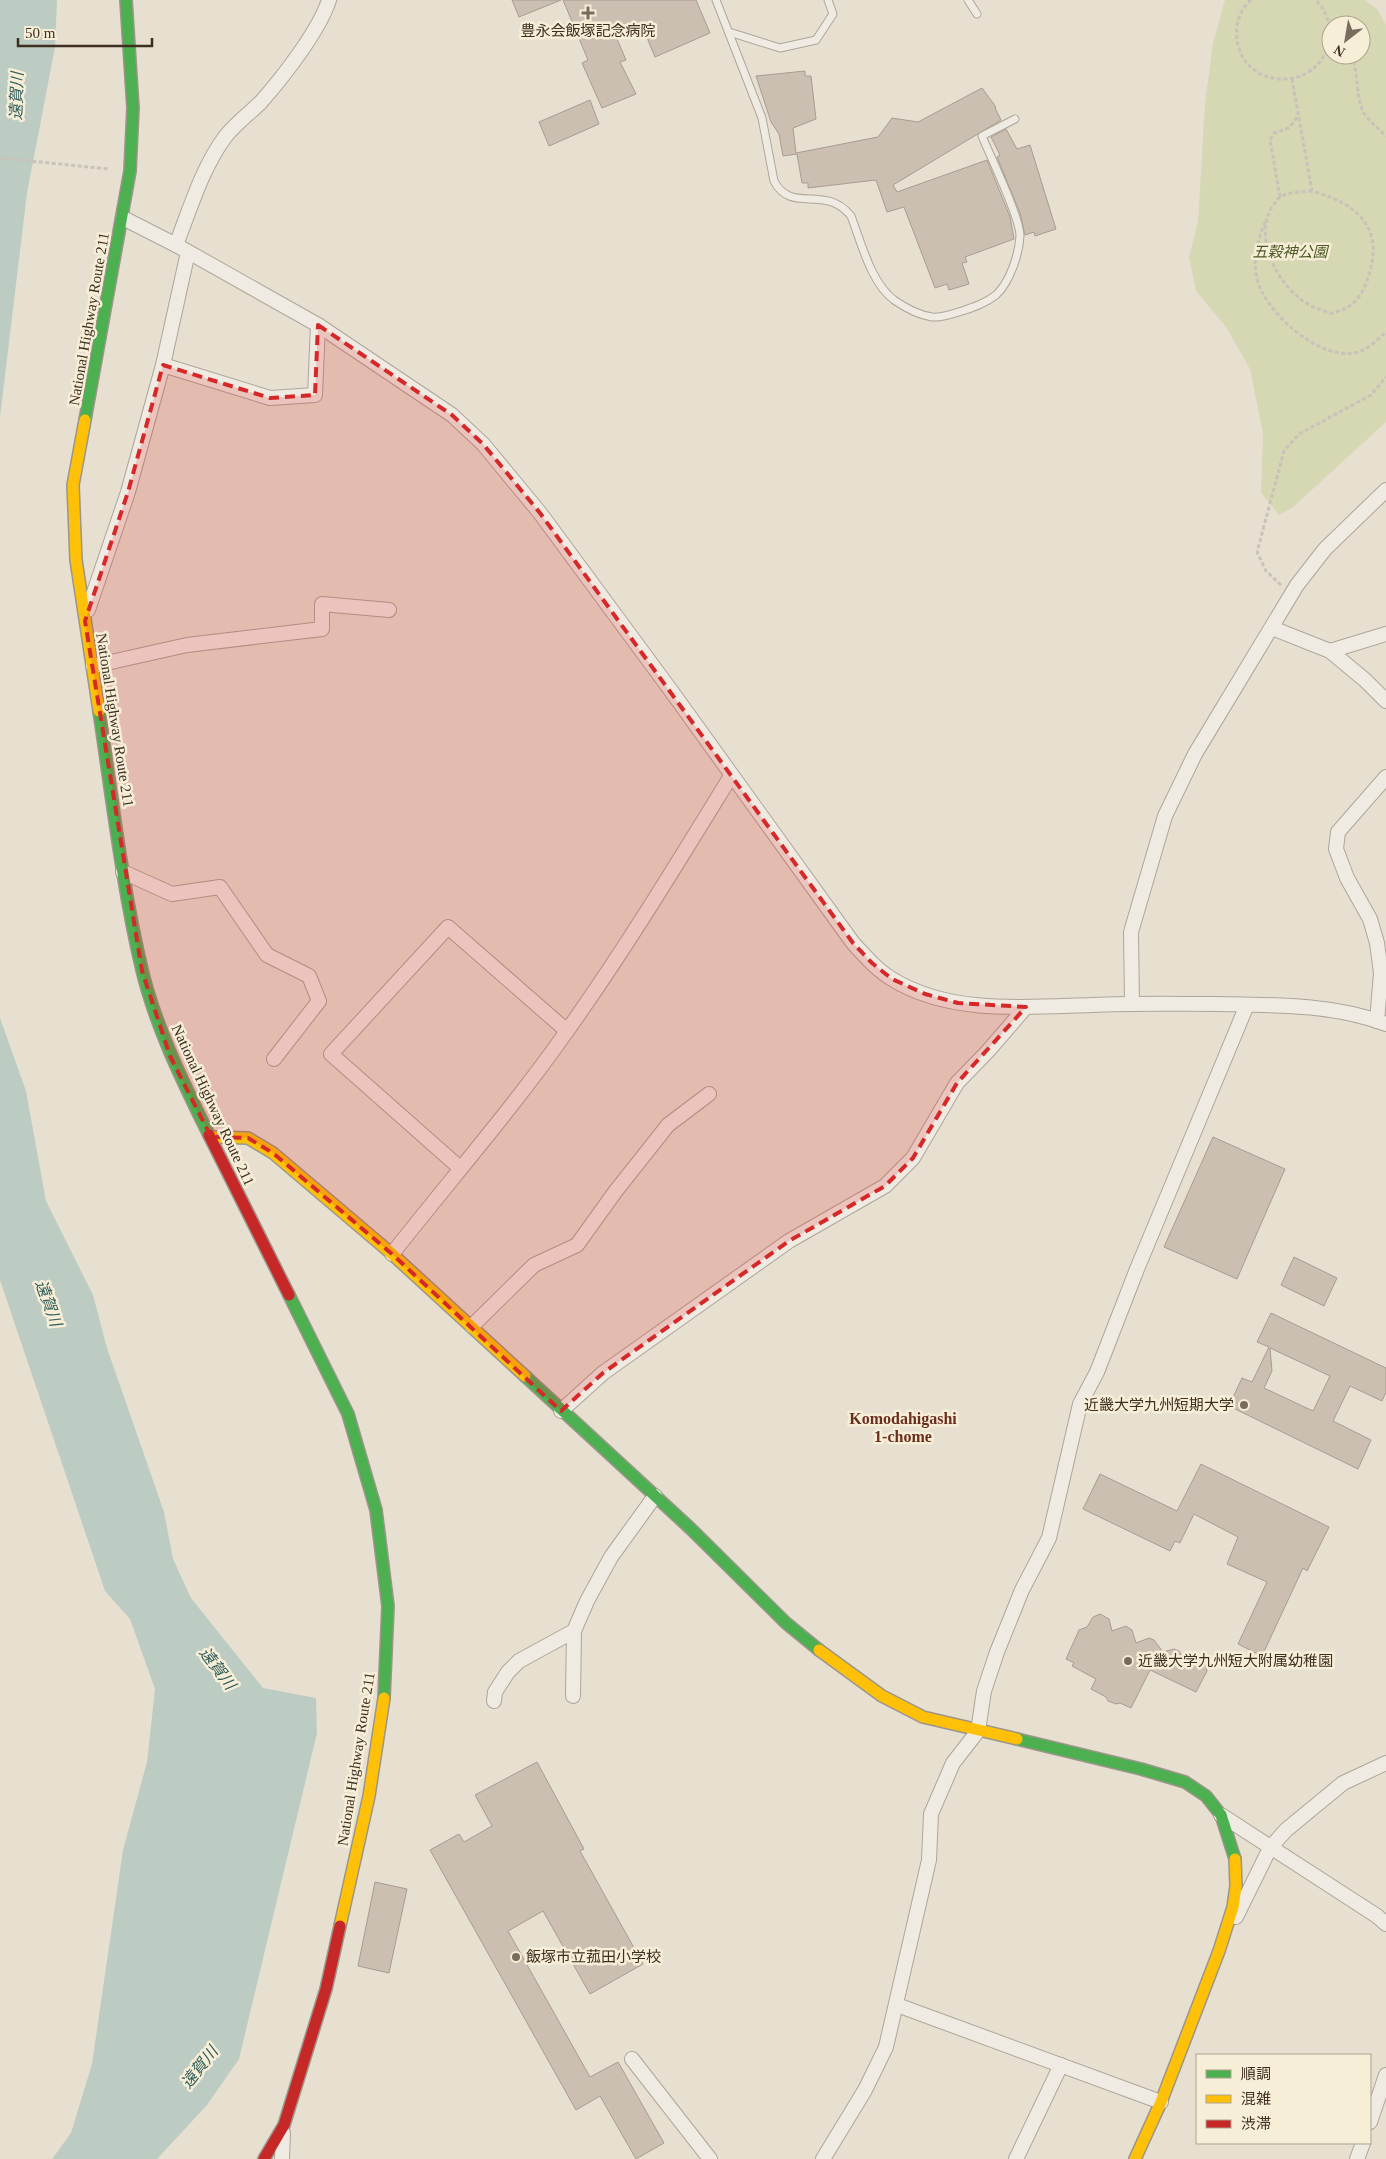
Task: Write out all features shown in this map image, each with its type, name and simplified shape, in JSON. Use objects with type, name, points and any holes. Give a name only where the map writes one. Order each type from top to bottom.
[{"type":"main road","name":"National Highway Route 211","points":[[126,0],[133,108],[130,171],[123,218],[73,484],[76,560],[123,872],[142,971],[154,1014],[170,1056],[348,1414],[376,1510],[388,1606],[386,1684],[369,1796],[326,1989],[284,2125],[264,2159]]},
{"type":"main road","points":[[211,1137],[248,1138],[273,1153],[392,1254],[472,1326],[561,1411],[691,1529],[786,1623],[834,1662],[882,1696],[922,1717],[1141,1769],[1185,1782],[1206,1796],[1221,1815],[1235,1859],[1236,1886],[1233,1908],[1219,1951],[1161,2102],[1135,2159]]},
{"type":"street","points":[[84,621],[128,492],[163,365],[182,248],[205,172],[225,136],[262,101],[315,31],[329,0]]},
{"type":"street","points":[[123,218],[182,248],[318,324],[452,415],[483,444],[540,513],[853,943],[872,963],[892,979],[925,994],[958,1003],[1026,1007],[1132,1003],[1319,1008],[1346,1012],[1382,1023],[1381,973],[1377,943],[1370,919],[1348,878],[1336,849],[1338,832],[1386,777]]},
{"type":"street","points":[[163,365],[270,398],[315,395],[318,324]]},
{"type":"street","points":[[1132,1003],[1131,932],[1166,816],[1195,754],[1291,595],[1325,549],[1386,490]]},
{"type":"street","points":[[93,666],[187,645],[322,629],[322,604],[389,610]]},
{"type":"street","points":[[1272,628],[1330,651],[1365,680],[1386,701]]},
{"type":"street","points":[[1330,651],[1386,634]]},
{"type":"street","points":[[1372,638],[1386,644]]},
{"type":"street","points":[[392,1254],[528,1084],[567,1032],[623,949],[731,776]]},
{"type":"street","points":[[123,872],[172,894],[220,887],[266,955],[309,976],[319,1001],[274,1059]]},
{"type":"street","points":[[460,1168],[331,1054],[448,927],[567,1032]]},
{"type":"street","points":[[823,2159],[886,2047],[929,1860],[931,1814],[953,1763],[978,1731],[984,1691],[997,1652],[1022,1590],[1049,1538],[1080,1404],[1097,1372],[1137,1269],[1247,1005]]},
{"type":"street","points":[[561,1411],[603,1373],[789,1241],[885,1186],[913,1158],[957,1083],[1026,1007]]},
{"type":"street","points":[[472,1326],[534,1265],[577,1245],[615,1192],[668,1125],[709,1094]]},
{"type":"street","points":[[573,1696],[574,1631],[587,1601],[611,1557],[655,1496]]},
{"type":"street","points":[[494,1701],[495,1692],[508,1672],[518,1662],[574,1631]]},
{"type":"street","points":[[1219,1951],[1270,1848],[1286,1830],[1344,1783],[1386,1763]]},
{"type":"street","points":[[1221,1815],[1386,1924]]},
{"type":"street","points":[[897,2005],[1161,2102]]},
{"type":"street","points":[[632,2059],[710,2159]]},
{"type":"street","points":[[1016,2159],[1061,2065]]},
{"type":"street","points":[[1371,2119],[1386,2075]]},
{"type":"street","points":[[282,2159],[284,2125]]},
{"type":"street","points":[[1357,2159],[1363,2144]]},
{"type":"lane","points":[[716,0],[762,118],[774,181],[779,190],[786,196],[831,200],[844,207],[851,216],[878,284],[893,299],[910,310],[932,317],[953,314],[979,306],[997,294],[1010,274],[1017,255],[1020,234],[1016,218],[982,136],[1014,118]]},
{"type":"lane","points":[[729,32],[780,48],[816,40],[833,14],[828,0]]},
{"type":"lane","points":[[968,0],[977,14]]},
{"type":"path","points":[[1250,0],[1239,16],[1236,31],[1238,46],[1244,59],[1254,70],[1267,77],[1282,80],[1292,79],[1310,72],[1321,61]]},
{"type":"path","points":[[1316,0],[1327,15]]},
{"type":"path","points":[[1354,65],[1358,79],[1358,98],[1365,115],[1386,136]]},
{"type":"path","points":[[1292,79],[1312,191]]},
{"type":"path","points":[[1280,197],[1270,140],[1274,133],[1289,128],[1298,116]]},
{"type":"path","points":[[0,158],[116,169]]},
{"type":"path","points":[[1265,221],[1269,254],[1275,269],[1286,286],[1298,298],[1313,307],[1332,313],[1349,307],[1363,292],[1372,268],[1375,243],[1368,224],[1356,211],[1330,196],[1312,191],[1294,192],[1280,197],[1270,210],[1265,221],[1257,241],[1254,261],[1259,284],[1270,305],[1287,323],[1320,347],[1340,354],[1359,352],[1386,332]]},
{"type":"path","points":[[1291,595],[1266,571],[1257,552],[1284,451],[1299,434],[1371,395],[1386,377]]},
{"type":"highlighted area","points":[[318,325],[452,415],[483,444],[540,513],[853,943],[872,963],[892,979],[925,994],[958,1003],[1026,1007],[957,1083],[913,1158],[885,1186],[789,1241],[603,1373],[561,1411],[392,1254],[273,1153],[248,1138],[211,1137],[170,1056],[142,971],[85,621],[128,492],[163,365],[270,398],[315,395]]},
{"type":"green space","name":"五穀神公園","points":[[1225,0],[1365,0],[1377,9],[1386,25],[1386,422],[1292,508],[1279,515],[1261,493],[1263,434],[1250,369],[1226,327],[1196,291],[1189,257],[1198,222],[1205,104],[1213,43]]},
{"type":"water","name":"遠賀川","points":[[0,0],[57,0],[55,47],[27,193],[0,417]]},
{"type":"water","name":"遠賀川","points":[[0,1018],[26,1091],[46,1201],[93,1295],[107,1348],[164,1512],[173,1559],[191,1598],[263,1688],[316,1698],[317,1733],[239,2059],[207,2105],[157,2159],[52,2159],[71,2133],[92,2064],[123,1850],[147,1762],[155,1689],[130,1619],[105,1591],[0,1280]]},
{"type":"building","points":[[512,0],[561,0],[519,17]]},
{"type":"building","points":[[563,0],[696,0],[710,33],[655,57],[643,28],[617,39],[626,60],[620,62],[636,94],[602,108],[582,63],[588,60]]},
{"type":"building","points":[[805,71],[805,76],[811,76],[816,119],[793,128],[796,153],[878,137],[892,118],[918,122],[982,88],[996,107],[1001,120],[893,185],[897,192],[987,160],[1010,217],[1014,239],[965,257],[967,262],[962,263],[969,284],[949,290],[947,284],[935,288],[904,207],[887,212],[876,180],[808,188],[808,183],[802,183],[797,154],[783,156],[779,134],[771,122],[756,76]]},
{"type":"building","points":[[590,100],[599,124],[549,146],[539,122]]},
{"type":"building","points":[[1006,129],[1017,149],[1030,145],[1056,229],[1035,236],[1034,232],[1025,235],[1020,213],[997,157],[1000,155],[991,137]]},
{"type":"building","points":[[1213,1137],[1285,1169],[1237,1279],[1164,1247]]},
{"type":"building","points":[[1294,1257],[1337,1278],[1324,1306],[1281,1285]]},
{"type":"building","points":[[1271,1313],[1386,1368],[1386,1392],[1382,1401],[1350,1386],[1333,1421],[1371,1440],[1358,1469],[1229,1406],[1242,1378],[1252,1382],[1269,1347],[1257,1342]],"holes":[[[1270,1348],[1330,1376],[1313,1411],[1264,1388],[1272,1371]]]},
{"type":"building","points":[[1201,1464],[1329,1527],[1307,1571],[1303,1568],[1262,1656],[1238,1644],[1267,1582],[1227,1564],[1238,1537],[1194,1514],[1180,1543],[1175,1541],[1170,1551],[1083,1509],[1100,1474],[1177,1511]]},
{"type":"building","points":[[1100,1614],[1109,1619],[1112,1631],[1126,1626],[1132,1630],[1136,1643],[1149,1638],[1154,1640],[1163,1652],[1174,1649],[1179,1651],[1188,1666],[1198,1660],[1205,1663],[1207,1671],[1196,1692],[1150,1670],[1131,1708],[1120,1703],[1116,1704],[1108,1701],[1106,1697],[1091,1689],[1096,1679],[1072,1666],[1074,1663],[1066,1659],[1079,1630],[1087,1627],[1093,1617]]},
{"type":"building","points":[[537,1762],[584,1849],[580,1851],[643,1964],[590,1994],[543,1911],[508,1931],[590,2077],[618,2062],[664,2143],[636,2159],[600,2096],[576,2110],[430,1850],[459,1834],[464,1842],[492,1826],[475,1795]]},
{"type":"building","points":[[375,1882],[407,1889],[389,1973],[358,1966]]},
{"type":"traffic: fast","points":[[85,420],[130,171],[133,108],[126,0]]},
{"type":"traffic: fast","points":[[99,711],[123,873],[142,970],[162,1034],[209,1135]]},
{"type":"traffic: fast","points":[[289,1295],[348,1414],[376,1510],[388,1606],[384,1698]]},
{"type":"traffic: fast","points":[[525,1376],[691,1529],[786,1623],[819,1650]]},
{"type":"traffic: fast","points":[[1017,1739],[1141,1769],[1185,1782],[1206,1796],[1221,1815],[1235,1859]]},
{"type":"traffic: slow","points":[[85,420],[73,485],[76,560],[99,711]]},
{"type":"traffic: slow","points":[[211,1137],[248,1138],[273,1153],[392,1254],[525,1376]]},
{"type":"traffic: slow","points":[[819,1650],[882,1696],[923,1717],[1017,1739]]},
{"type":"traffic: slow","points":[[340,1926],[369,1796],[384,1698]]},
{"type":"traffic: slow","points":[[1135,2159],[1161,2102],[1219,1951],[1233,1907],[1236,1886],[1235,1859]]},
{"type":"traffic: jam","points":[[209,1135],[289,1295]]},
{"type":"traffic: jam","points":[[264,2159],[284,2125],[326,1989],[340,1926]]},
{"type":"place","name":"豊永会飯塚記念病院","points":[[588,13]]},
{"type":"place","name":"近畿大学九州短期大学","points":[[1244,1405]]},
{"type":"place","name":"近畿大学九州短大附属幼稚園","points":[[1128,1661]]},
{"type":"place","name":"飯塚市立菰田小学校","points":[[516,1957]]},
{"type":"district","name":"Komodahigashi 1-chome","points":[[903,1427]]}]
